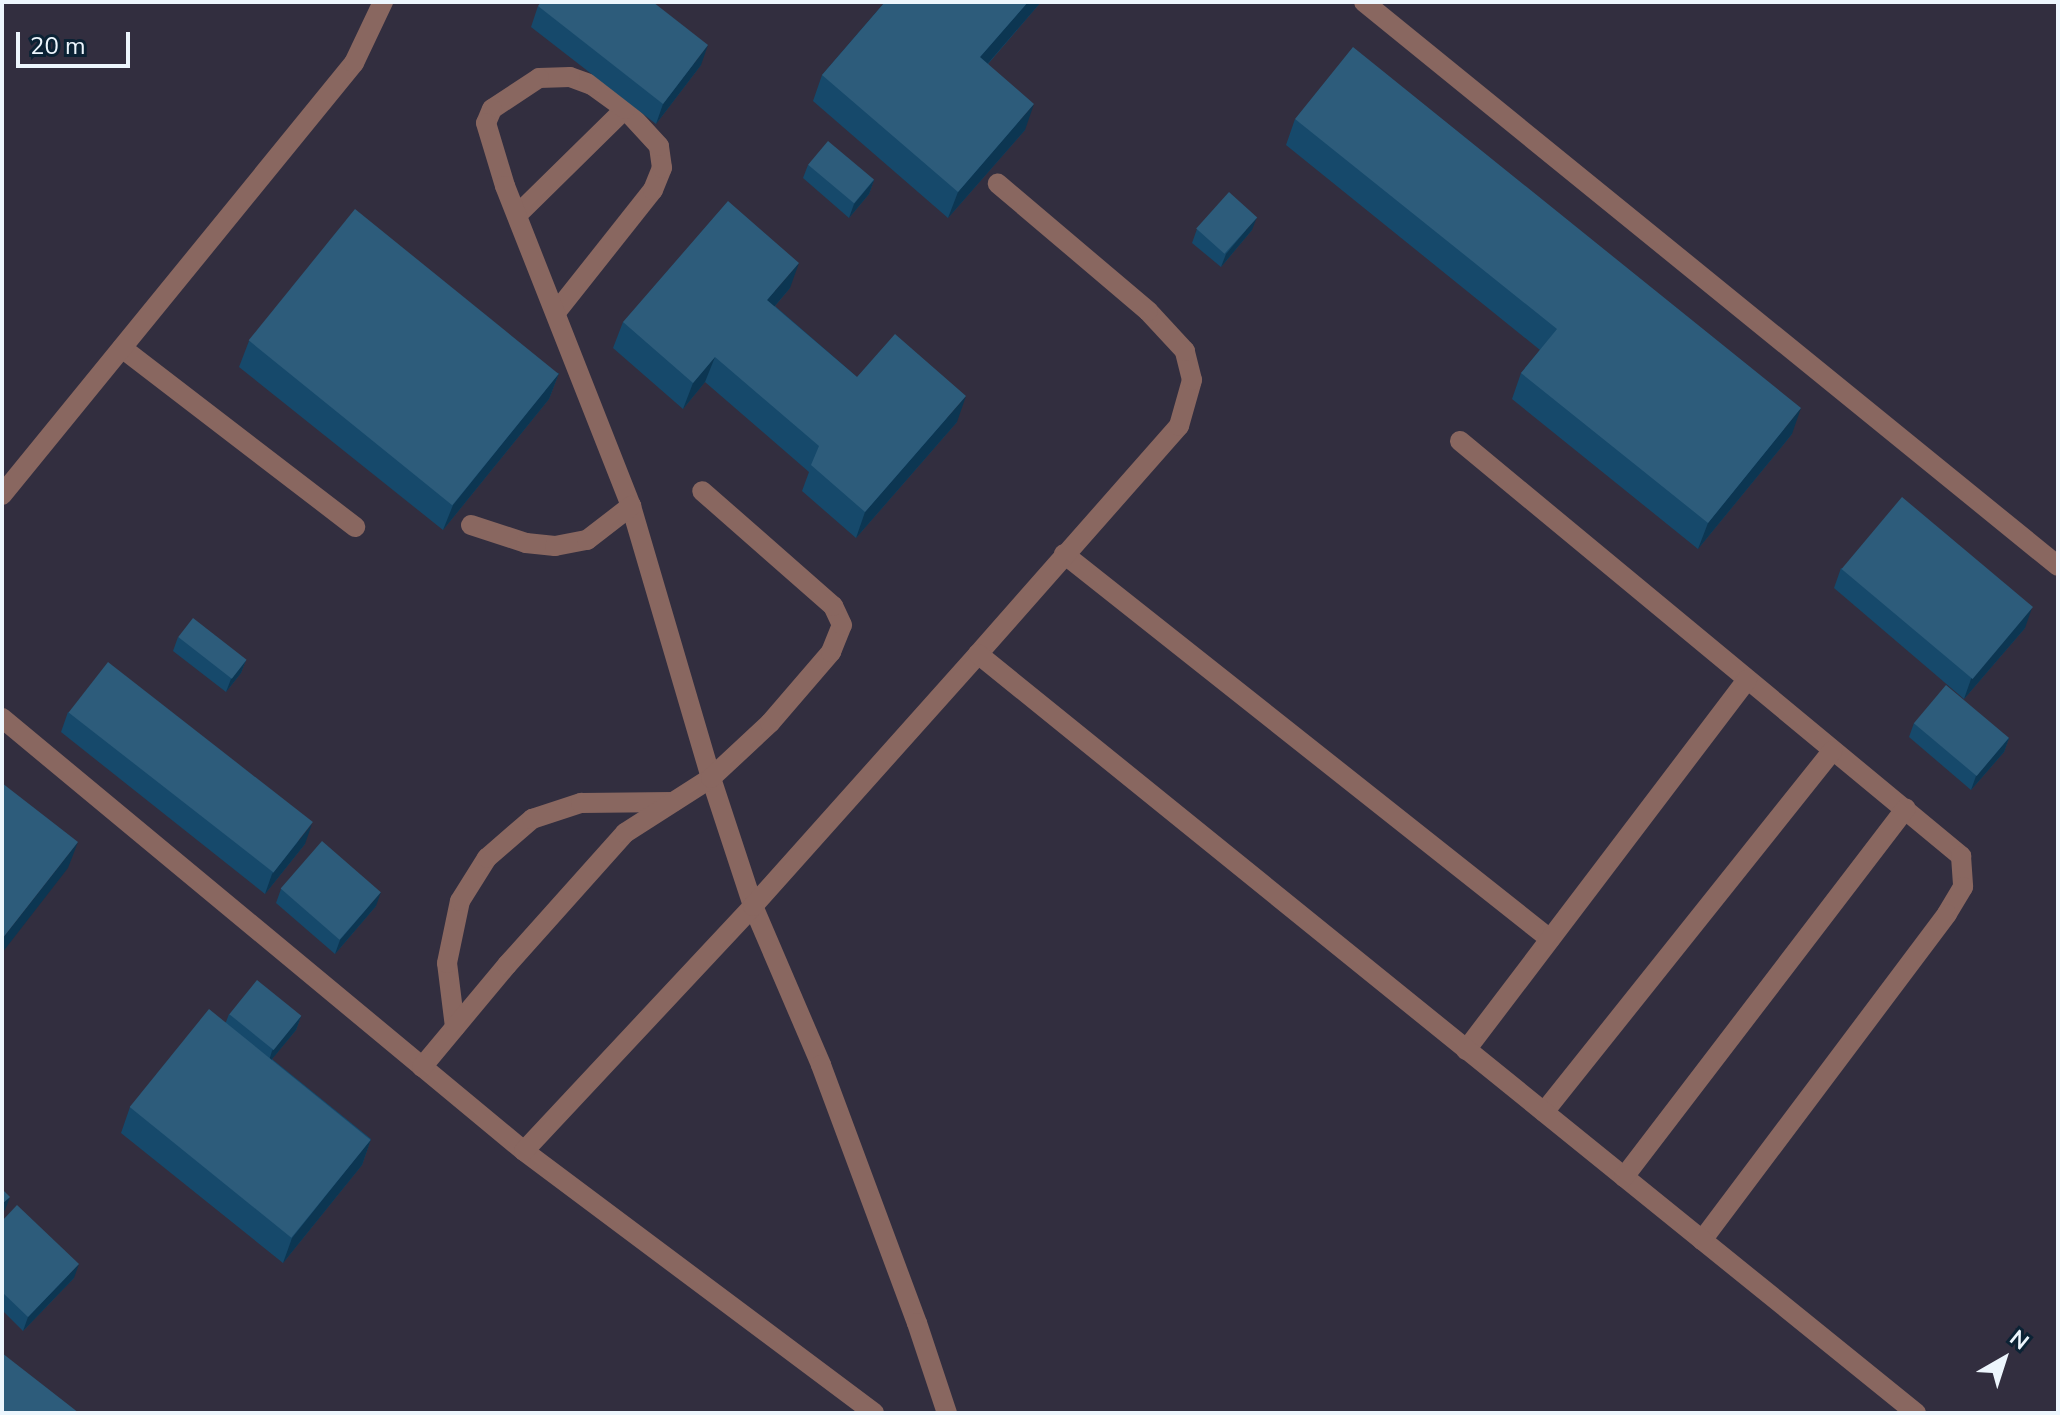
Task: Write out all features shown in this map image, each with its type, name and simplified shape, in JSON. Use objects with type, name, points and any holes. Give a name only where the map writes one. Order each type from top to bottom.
[{"type":"lane","points":[[2,495],[354,63],[383,2]]},
{"type":"lane","points":[[1364,2],[2058,566]]},
{"type":"lane","points":[[557,311],[653,190],[662,168],[659,146],[625,109],[592,85],[570,77],[539,78],[492,109],[486,123],[517,215],[631,506],[711,778],[753,906],[821,1065],[947,1413]]},
{"type":"lane","points":[[517,215],[625,109]]},
{"type":"lane","points":[[524,1151],[753,906],[1179,426],[1192,380],[1185,351],[1148,311],[998,184]]},
{"type":"lane","points":[[122,348],[355,527]]},
{"type":"lane","points":[[1460,441],[1961,856],[1963,887],[1947,914],[1702,1240]]},
{"type":"lane","points":[[422,1067],[625,833],[711,778],[770,723],[831,652],[842,625],[833,606],[702,491]]},
{"type":"lane","points":[[471,525],[526,543],[555,546],[587,540],[631,506]]},
{"type":"lane","points":[[1064,554],[1550,939]]},
{"type":"lane","points":[[978,654],[1916,1413]]},
{"type":"lane","points":[[1466,1050],[1747,680]]},
{"type":"lane","points":[[2,718],[524,1151],[874,1413]]},
{"type":"lane","points":[[1544,1112],[1832,751]]},
{"type":"lane","points":[[455,1027],[447,963],[460,901],[487,858],[532,819],[581,803],[673,802]]},
{"type":"lane","points":[[1624,1177],[1906,808]]},
{"type":"shaded area","points":[[2,2],[2058,2],[2058,1413],[2,1413]]},
{"type":"building","points":[[541,2],[653,2],[708,45],[663,104],[538,6]]},
{"type":"building","points":[[885,2],[1028,2],[980,57],[1034,104],[958,192],[822,75]]},
{"type":"building","points":[[1353,47],[1801,408],[1708,523],[1521,373],[1557,329],[1295,119]]},
{"type":"building","points":[[828,141],[874,180],[854,203],[808,165]]},
{"type":"building","points":[[1229,192],[1257,217],[1224,254],[1196,228]]},
{"type":"building","points":[[728,201],[799,263],[767,300],[857,377],[895,334],[966,396],[865,512],[811,465],[819,446],[715,357],[693,383],[623,322]]},
{"type":"building","points":[[355,209],[559,374],[452,505],[249,340]]},
{"type":"building","points":[[1902,497],[2033,607],[1973,679],[1842,569]]},
{"type":"building","points":[[193,618],[247,660],[232,679],[178,637]]},
{"type":"building","points":[[108,662],[313,822],[273,873],[69,712]]},
{"type":"building","points":[[1946,685],[2009,738],[1977,776],[1914,723]]},
{"type":"building","points":[[2,783],[78,842],[2,939]]},
{"type":"building","points":[[322,841],[381,892],[340,940],[281,889]]},
{"type":"building","points":[[257,980],[301,1016],[274,1050],[229,1014]]},
{"type":"building","points":[[209,1009],[371,1140],[291,1238],[130,1107]]},
{"type":"building","points":[[2,1189],[10,1197],[2,1204]]},
{"type":"building","points":[[17,1205],[79,1264],[28,1317],[2,1292],[2,1221]]},
{"type":"building","points":[[2,1353],[79,1413],[2,1413]]}]
